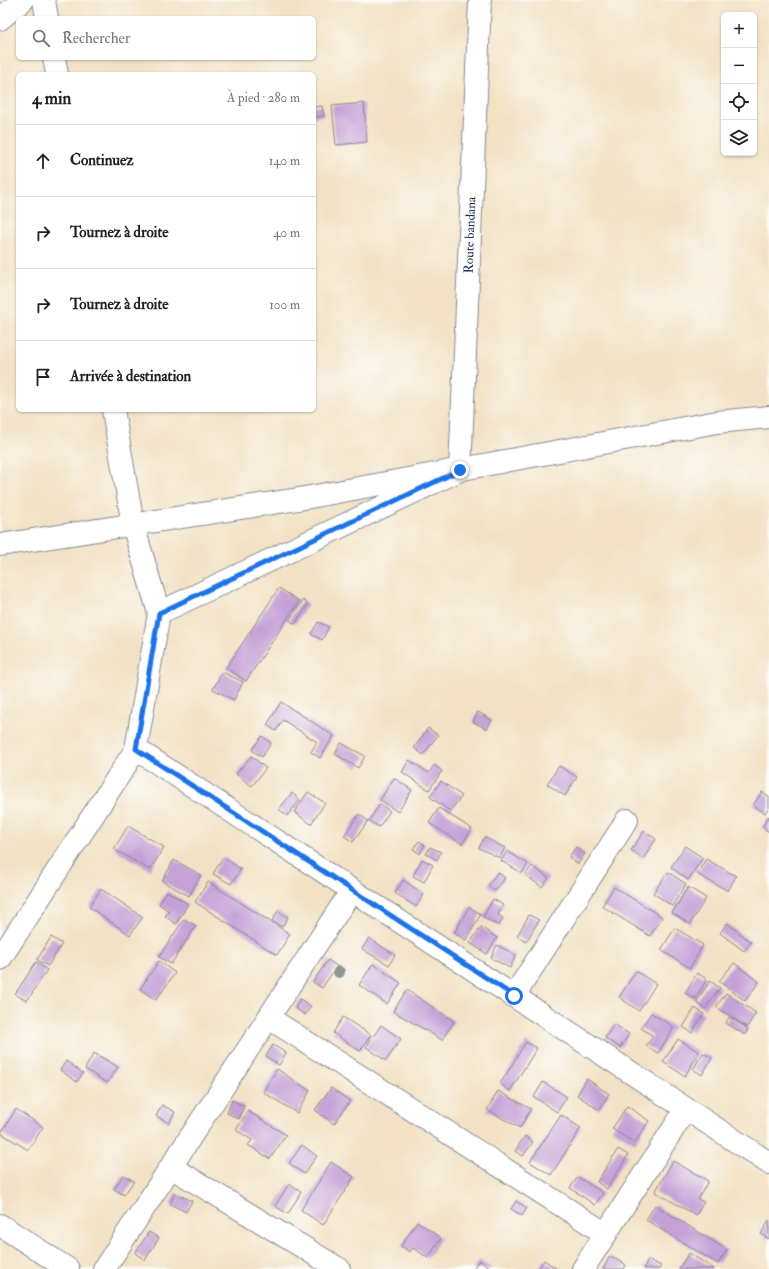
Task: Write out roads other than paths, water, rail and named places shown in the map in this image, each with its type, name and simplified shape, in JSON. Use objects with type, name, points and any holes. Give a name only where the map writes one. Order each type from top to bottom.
[{"type":"street","points":[[0,19],[23,0]]},
{"type":"street","points":[[44,0],[47,16]]},
{"type":"street","name":"Route bandana","points":[[460,470],[480,0]]},
{"type":"street","points":[[54,60],[56,72]]},
{"type":"street","points":[[0,959],[136,749],[159,613],[133,525],[114,412]]},
{"type":"street","points":[[0,545],[299,499],[717,422],[769,417]]},
{"type":"street","points":[[159,613],[460,470]]},
{"type":"street","points":[[136,749],[769,1163]]},
{"type":"street","points":[[514,996],[627,820]]},
{"type":"street","points":[[104,1269],[352,890]]},
{"type":"street","points":[[269,1018],[606,1234]]},
{"type":"street","points":[[582,1269],[686,1109]]},
{"type":"street","points":[[171,1167],[339,1269]]},
{"type":"street","points":[[0,1225],[68,1269]]}]
